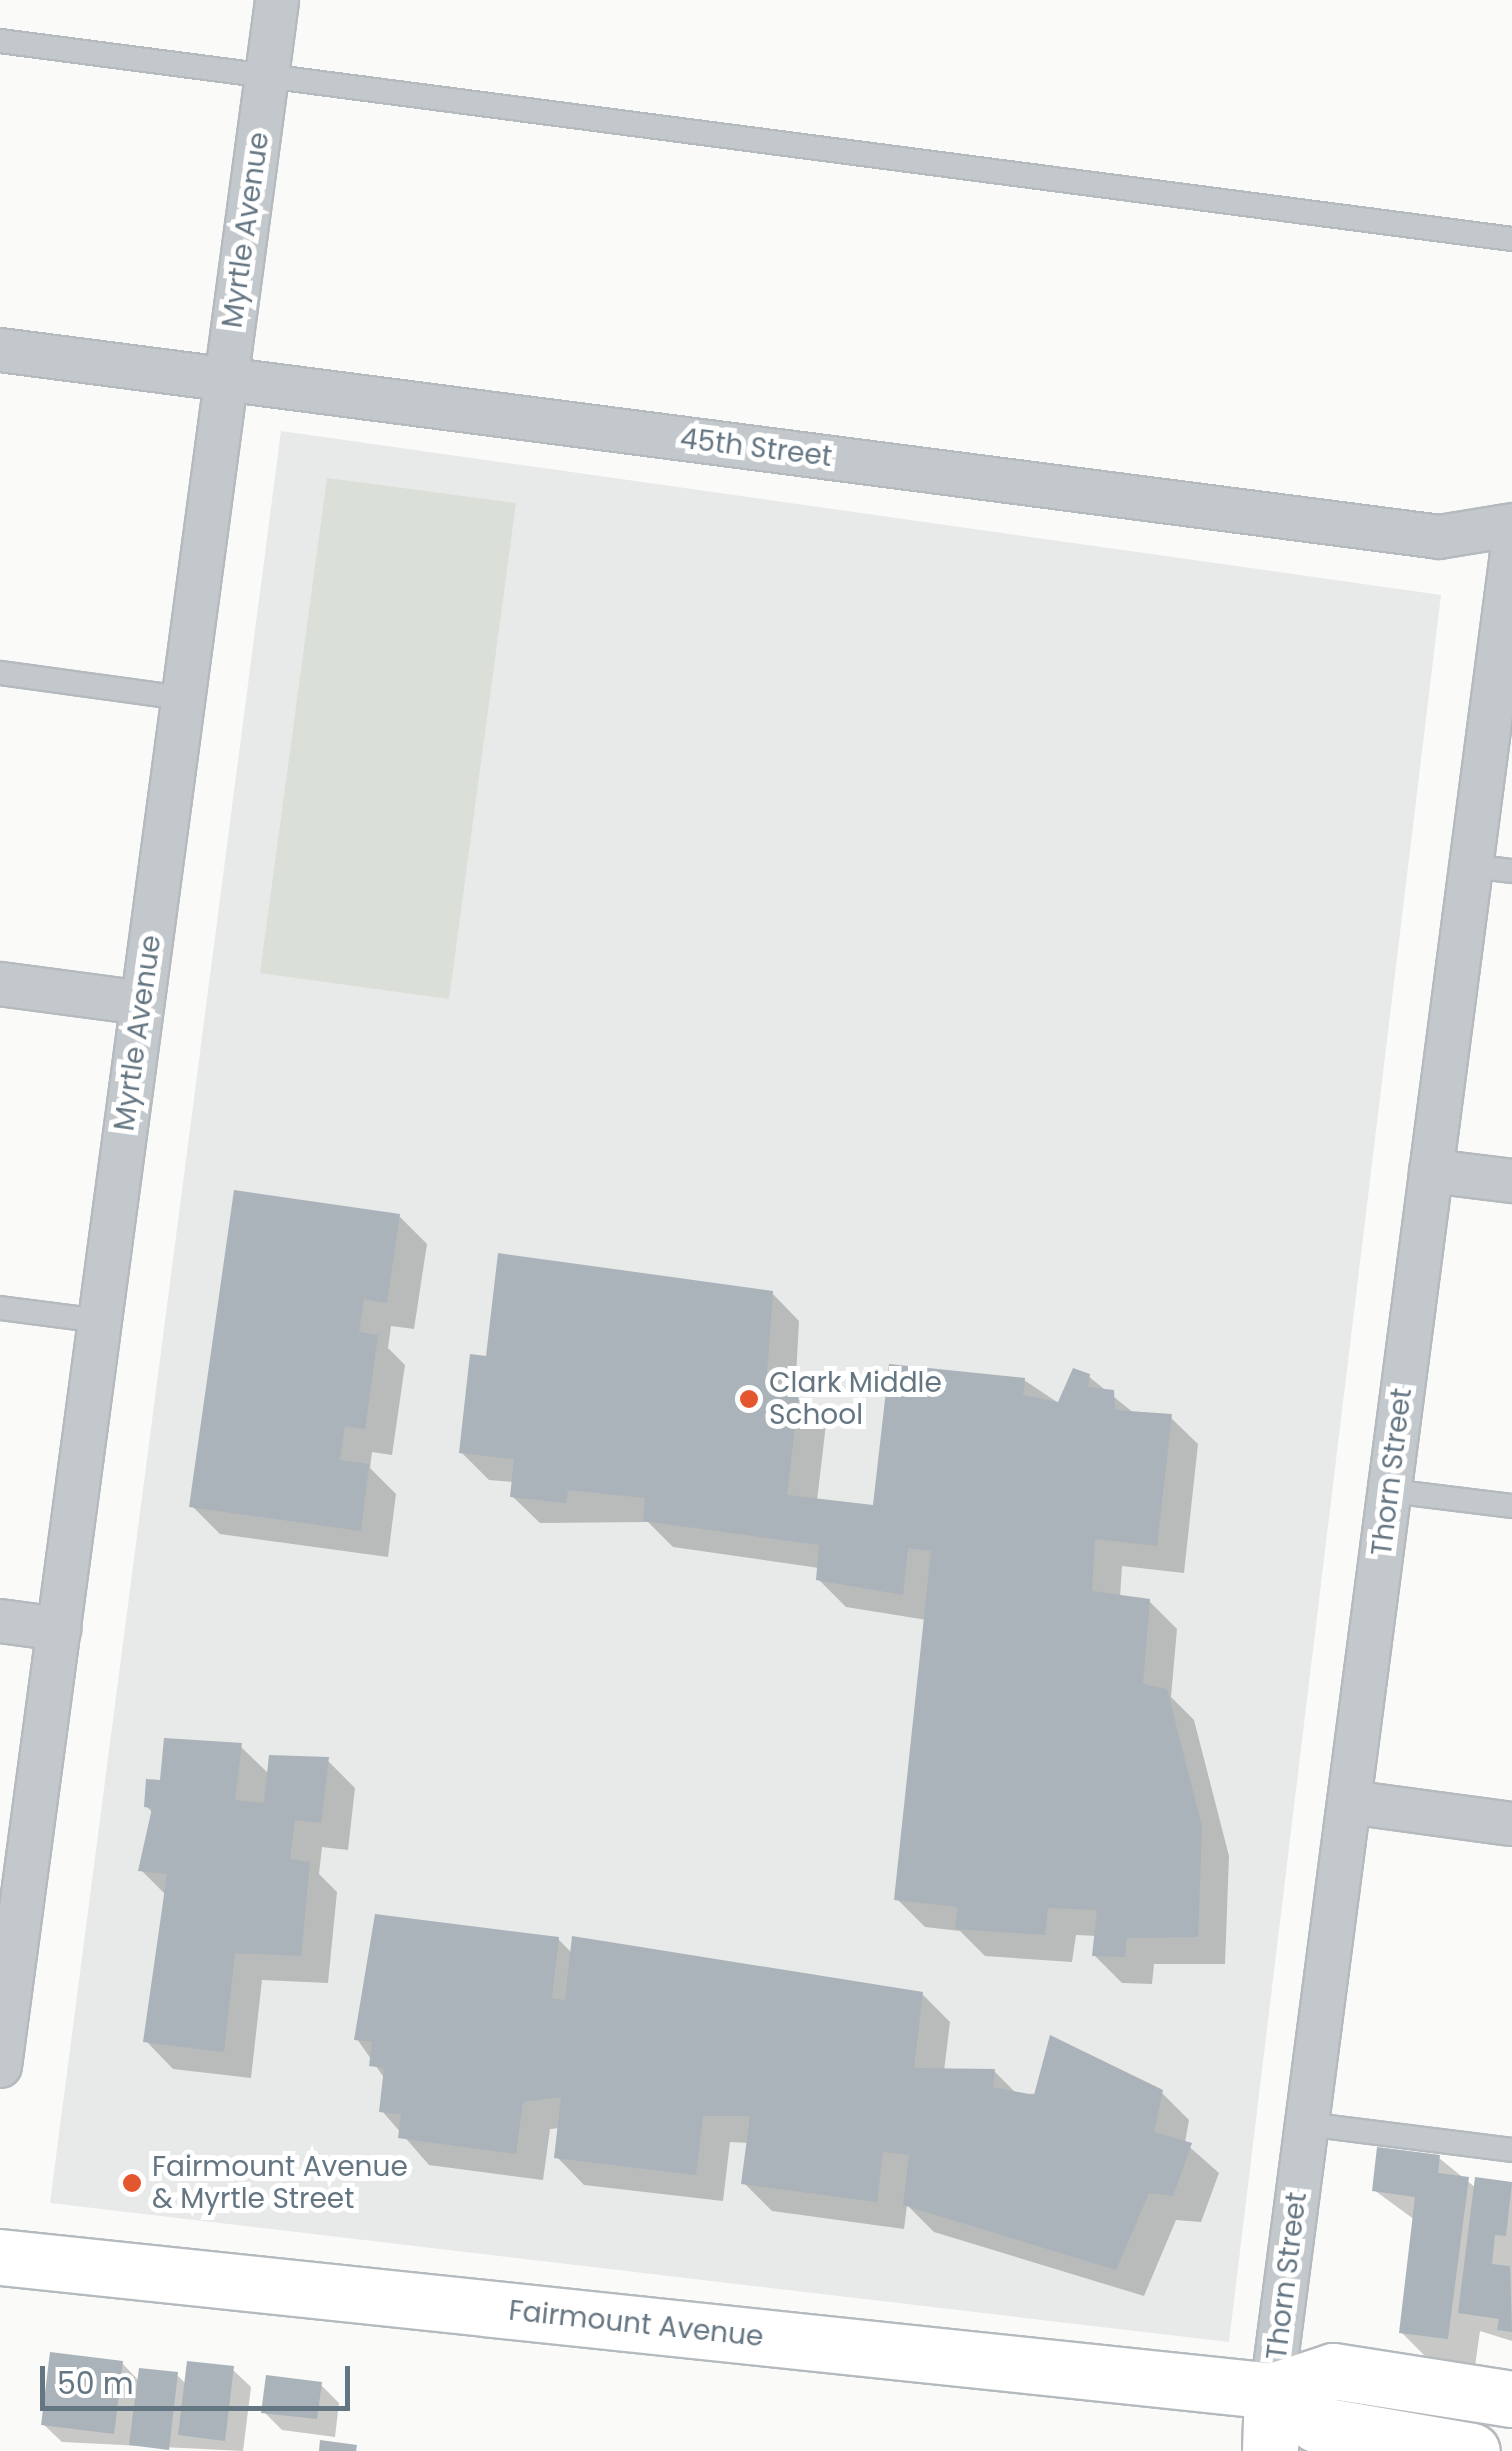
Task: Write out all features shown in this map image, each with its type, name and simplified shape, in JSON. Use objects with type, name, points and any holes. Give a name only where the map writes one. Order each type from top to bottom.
[{"type":"main road","name":"Fairmount Avenue","points":[[0,2257],[1272,2391],[1333,2371],[1512,2399]]},
{"type":"main road","points":[[1270,2451],[1272,2391]]},
{"type":"main road","points":[[1272,2391],[1316,2424],[1472,2451]]},
{"type":"street","name":"Myrtle Avenue","points":[[0,2066],[9,1928],[59,1629],[277,0]]},
{"type":"street","name":"45th Street","points":[[0,350],[1439,537],[1512,525]]},
{"type":"street","name":"Thorn Street","points":[[1272,2391],[1431,1171],[1492,868],[1512,554]]},
{"type":"street","points":[[0,984],[142,1003]]},
{"type":"street","points":[[1431,1171],[1512,1181]]},
{"type":"street","points":[[0,1620],[59,1629]]},
{"type":"street","points":[[1349,1802],[1512,1824]]},
{"type":"lane","points":[[0,41],[1512,239]]},
{"type":"lane","points":[[0,673],[183,698]]},
{"type":"lane","points":[[0,1308],[100,1322]]},
{"type":"lane","points":[[1390,1491],[1512,1506]]},
{"type":"lane","points":[[1306,2124],[1512,2150]]},
{"type":"shaded area","name":"Clark Middle School","points":[[281,431],[1441,595],[1229,2342],[50,2203]]},
{"type":"shaded area","points":[[327,478],[516,503],[449,999],[260,973]]},
{"type":"building","points":[[234,1190],[400,1214],[387,1303],[364,1299],[359,1332],[378,1335],[365,1429],[345,1426],[340,1460],[369,1464],[361,1531],[189,1507]]},
{"type":"building","points":[[498,1253],[773,1291],[766,1388],[799,1394],[787,1495],[873,1505],[889,1364],[1025,1378],[1023,1395],[1058,1402],[1073,1368],[1090,1374],[1088,1387],[1114,1390],[1115,1410],[1172,1414],[1157,1546],[1095,1539],[1092,1591],[1150,1599],[1143,1684],[1167,1689],[1202,1827],[1198,1937],[1127,1938],[1125,1957],[1092,1956],[1097,1910],[1048,1908],[1045,1935],[955,1929],[958,1907],[894,1900],[931,1551],[908,1548],[903,1595],[816,1580],[819,1545],[643,1521],[645,1498],[568,1490],[566,1503],[510,1497],[514,1459],[459,1453],[470,1354],[486,1356]]},
{"type":"building","points":[[164,1738],[242,1743],[235,1800],[264,1803],[269,1755],[329,1757],[321,1823],[295,1820],[290,1859],[310,1862],[301,1956],[235,1953],[224,2052],[143,2042],[167,1874],[138,1871],[152,1808],[144,1807],[146,1779],[160,1780]]},
{"type":"building","points":[[375,1914],[559,1937],[552,1998],[565,2000],[572,1936],[923,1992],[914,2068],[995,2069],[993,2087],[1034,2095],[1050,2035],[1163,2090],[1154,2132],[1192,2143],[1173,2196],[1149,2193],[1116,2270],[903,2205],[909,2155],[883,2152],[877,2202],[741,2184],[750,2116],[703,2116],[696,2175],[554,2158],[561,2097],[523,2102],[516,2154],[398,2138],[401,2114],[379,2112],[384,2068],[369,2066],[372,2042],[354,2040]]},
{"type":"building","points":[[1377,2147],[1440,2155],[1438,2173],[1469,2177],[1448,2339],[1399,2333],[1415,2197],[1372,2191]]},
{"type":"building","points":[[1475,2177],[1512,2182],[1506,2236],[1495,2235],[1492,2264],[1510,2266],[1512,2332],[1497,2330],[1499,2319],[1458,2313]]},
{"type":"building","points":[[50,2352],[123,2361],[114,2434],[41,2425]]},
{"type":"building","points":[[187,2361],[234,2366],[225,2441],[178,2435]]},
{"type":"building","points":[[139,2368],[178,2372],[169,2450],[129,2445]]},
{"type":"building","points":[[266,2375],[322,2382],[317,2419],[261,2413]]},
{"type":"building","points":[[320,2440],[357,2445],[356,2451],[319,2451]]},
{"type":"place","name":"Clark Middle School","points":[[749,1399]]},
{"type":"place","name":"Fairmount Avenue & Myrtle Street","points":[[132,2183]]}]
